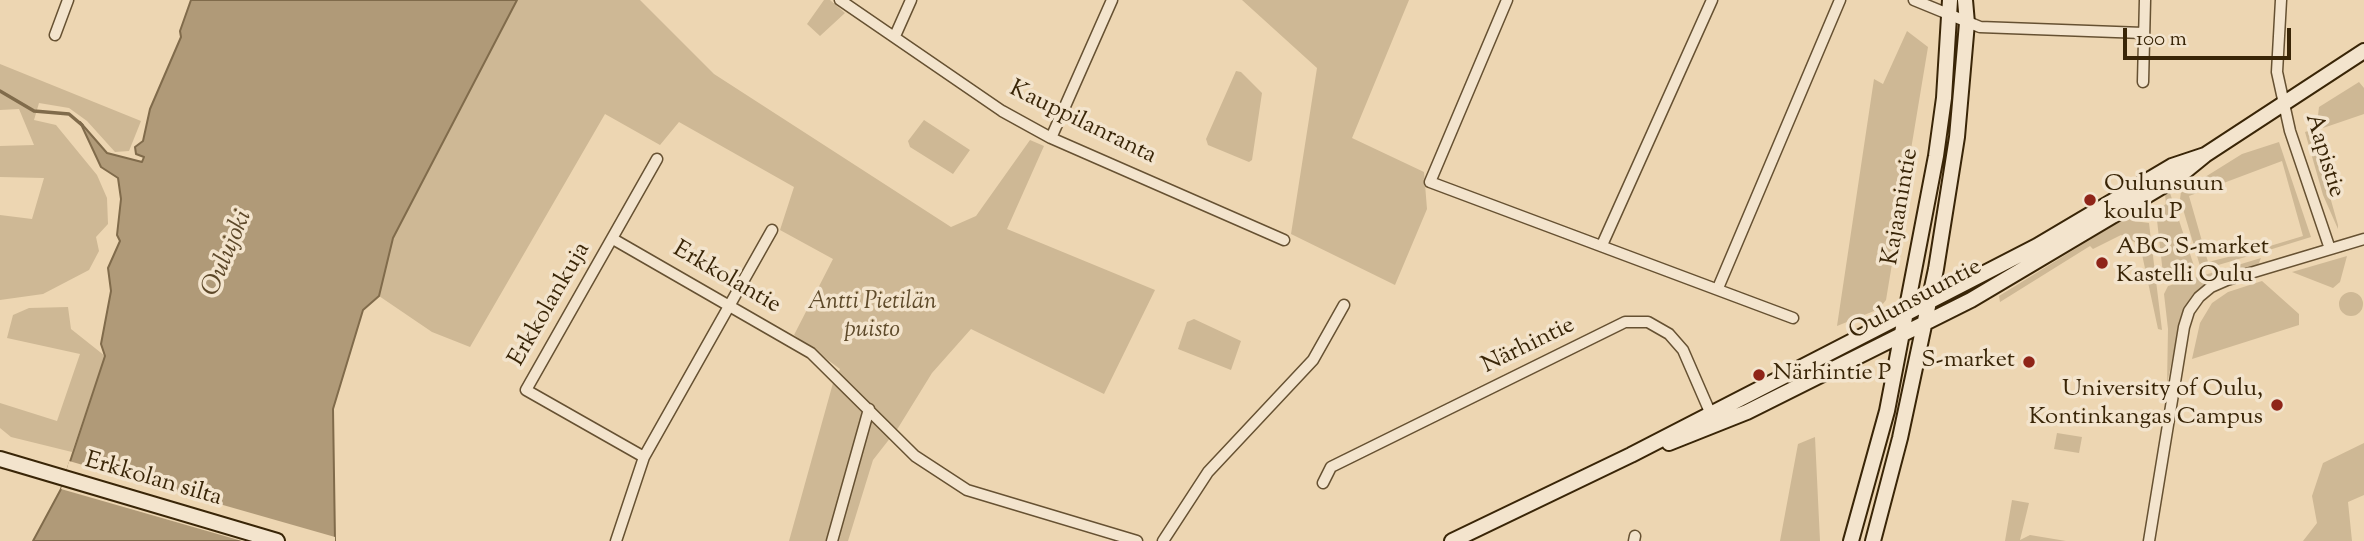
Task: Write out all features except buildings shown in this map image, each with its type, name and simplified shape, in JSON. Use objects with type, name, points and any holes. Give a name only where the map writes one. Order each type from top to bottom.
[{"type":"main road","name":"Kajaanintie","points":[[1873,541],[1930,300],[1957,137],[1958,20],[1950,0]]},
{"type":"main road","name":"Kajaanintie","points":[[1851,541],[1887,411],[1907,313],[1958,20],[1965,0]]},
{"type":"main road","name":"Oulunsuuntie","points":[[1452,541],[1631,455],[1902,336],[1971,300],[2178,177],[2205,155],[2364,51]]},
{"type":"main road","name":"Oulunsuuntie","points":[[1714,419],[1930,300],[2076,225],[2172,166],[2205,155]]},
{"type":"main road","name":"Erkkolan silta","points":[[0,459],[277,541]]},
{"type":"street","points":[[55,35],[68,0]]},
{"type":"street","name":"Kauppilanranta","points":[[839,0],[1002,111],[1052,138],[1284,240]]},
{"type":"street","points":[[895,36],[911,0]]},
{"type":"street","points":[[1052,138],[1112,0]]},
{"type":"street","points":[[1507,0],[1430,182],[1793,318]]},
{"type":"street","points":[[1601,245],[1712,0]]},
{"type":"street","points":[[1718,288],[1840,0]]},
{"type":"street","points":[[1914,0],[1980,27],[2143,33]]},
{"type":"street","points":[[2143,82],[2145,0]]},
{"type":"street","name":"Aapistie","points":[[2281,0],[2277,72],[2290,131],[2330,249]]},
{"type":"street","name":"Erkkolankuja","points":[[644,457],[526,390],[657,159]]},
{"type":"street","points":[[617,541],[644,457],[772,230]]},
{"type":"street","name":"Erkkolantie","points":[[613,239],[729,303],[811,353],[915,456],[967,489],[1001,502],[1137,541]]},
{"type":"street","points":[[2149,541],[2189,311],[2211,287],[2364,239]]},
{"type":"street","points":[[1163,541],[1208,472],[1312,360],[1344,305]]},
{"type":"street","name":"Närhintie","points":[[1323,483],[1331,467],[1625,322],[1648,322],[1670,334],[1683,351],[1714,419]]},
{"type":"street","points":[[832,541],[869,410]]},
{"type":"green space","name":"Antti Pietilän puisto","points":[[517,0],[640,0],[714,74],[951,227],[976,216],[1030,140],[1044,146],[1007,229],[1155,290],[1104,394],[971,329],[932,373],[898,428],[873,460],[848,541],[789,541],[833,383],[840,369],[794,335],[833,259],[780,230],[794,187],[679,122],[660,145],[605,114],[470,347],[432,332],[379,296],[393,239]]},
{"type":"green space","points":[[824,0],[830,0],[845,13],[820,36],[807,24]]},
{"type":"green space","points":[[1242,0],[1409,0],[1352,138],[1424,172],[1427,209],[1395,285],[1291,234],[1317,68]]},
{"type":"green space","points":[[1907,31],[1928,47],[1886,300],[1879,309],[1837,326],[1874,79],[1883,84]]},
{"type":"green space","points":[[0,64],[141,121],[129,151],[115,152],[87,121],[69,108],[39,103],[34,120],[56,125],[97,175],[107,198],[108,224],[96,237],[99,251],[89,270],[43,294],[0,300],[0,215],[32,219],[44,178],[0,177],[0,146],[34,145],[19,109],[0,110]]},
{"type":"green space","points":[[1236,71],[1241,72],[1262,93],[1252,160],[1249,162],[1208,145],[1206,139]]},
{"type":"green space","points":[[2359,82],[2364,88],[2364,114],[2323,128],[2317,124],[2319,107]]},
{"type":"green space","points":[[924,120],[970,150],[953,174],[910,147],[908,141]]},
{"type":"green space","points":[[2311,130],[2338,229],[2323,195],[2305,132]]},
{"type":"green space","points":[[2279,142],[2311,237],[2269,250],[2270,246],[2303,236],[2282,161],[2189,196],[2208,262],[2256,250],[2259,253],[2208,268],[2200,266],[2180,199],[2181,192],[2242,154]]},
{"type":"green space","points":[[2170,193],[2194,266],[2190,273],[2170,279],[2163,274],[2156,211],[2166,204],[2165,194]]},
{"type":"green space","points":[[2130,215],[2134,221],[2149,223],[2162,330],[2158,329],[2140,245],[2121,235],[2093,249],[2090,246],[2000,302],[1999,296]]},
{"type":"green space","points":[[2347,256],[2340,282],[2333,288],[2292,272]]},
{"type":"green space","points":[[2261,258],[2258,265],[2217,277],[2193,295],[2181,317],[2167,384],[2168,329],[2164,294],[2168,286]]},
{"type":"green space","points":[[2262,281],[2299,314],[2299,325],[2192,359],[2200,323],[2212,303],[2228,292]]},
{"type":"green space","points":[[2351,292],[2359,296],[2363,304],[2359,312],[2351,316],[2343,312],[2339,304],[2343,296]]},
{"type":"green space","points":[[68,307],[71,329],[105,356],[72,452],[11,437],[0,428],[0,403],[57,421],[80,354],[7,338],[13,315],[29,308]]},
{"type":"green space","points":[[1194,319],[1241,341],[1231,370],[1178,349],[1187,322]]},
{"type":"green space","points":[[2057,433],[2082,437],[2079,453],[2054,449]]},
{"type":"green space","points":[[1815,437],[1820,541],[1780,541],[1798,444]]},
{"type":"green space","points":[[2364,443],[2364,495],[2348,502],[2352,541],[2303,541],[2317,523],[2312,496],[2323,463]]},
{"type":"green space","points":[[2012,500],[2029,503],[2020,540],[2030,535],[2066,541],[2005,541]]},
{"type":"water","name":"Oulujoki","points":[[191,0],[517,0],[393,238],[379,296],[363,310],[333,409],[335,541],[33,541],[61,489],[105,356],[101,344],[111,291],[108,268],[120,241],[117,235],[121,199],[118,178],[101,167],[80,122],[107,153],[142,162],[144,157],[136,154],[135,147],[143,141],[150,109],[181,37],[180,31]]},
{"type":"pier","points":[[69,461],[335,537],[335,541],[242,541],[61,489]]},
{"type":"waterway","points":[[0,91],[34,111],[69,114],[82,125]]},
{"type":"place","name":"Oulunsuun koulu P","points":[[2090,200]]},
{"type":"place","name":"ABC S-market Kastelli Oulu","points":[[2102,263]]},
{"type":"place","name":"S-market","points":[[2029,362]]},
{"type":"place","name":"Närhintie P","points":[[1759,375]]},
{"type":"place","name":"University of Oulu, Kontinkangas Campus","points":[[2277,405]]}]
